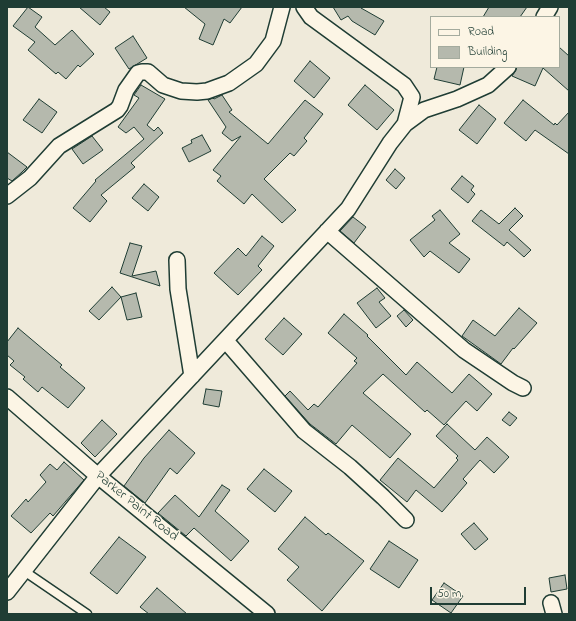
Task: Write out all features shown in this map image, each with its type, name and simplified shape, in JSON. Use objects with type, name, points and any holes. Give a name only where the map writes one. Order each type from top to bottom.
[{"type":"street","points":[[7,196],[30,178],[59,146],[117,110],[126,90],[138,73],[148,72],[163,85],[181,91],[207,91],[229,83],[256,64],[273,41],[282,7]]},
{"type":"street","points":[[304,7],[311,17],[404,85],[412,97],[405,124]]},
{"type":"street","points":[[545,16],[550,7]]},
{"type":"street","points":[[7,592],[98,476],[348,209],[390,143],[405,124],[424,110],[457,99],[488,85],[507,68]]},
{"type":"street","points":[[327,231],[464,350],[513,383],[523,388]]},
{"type":"street","points":[[177,260],[178,289],[192,376]]},
{"type":"street","points":[[226,340],[304,431],[350,467],[406,520]]},
{"type":"street","name":"Parker Paint Road","points":[[7,397],[98,476],[267,614]]},
{"type":"lane","points":[[24,571],[87,614]]},
{"type":"building","points":[[28,7],[42,17],[35,27],[55,45],[72,30],[94,54],[80,67],[78,65],[66,79],[58,72],[56,74],[28,50],[35,42],[13,26]]},
{"type":"building","points":[[79,7],[104,7],[110,12],[100,25]]},
{"type":"building","points":[[184,7],[242,7],[230,23],[224,19],[213,45],[199,39],[205,24]]},
{"type":"building","points":[[333,7],[363,7],[361,8],[384,21],[375,35],[352,21],[348,16],[341,20]]},
{"type":"building","points":[[489,7],[527,7],[521,16],[484,16]]},
{"type":"building","points":[[133,36],[147,58],[129,69],[115,48]]},
{"type":"building","points":[[560,48],[569,56],[569,91],[543,68],[560,68]]},
{"type":"building","points":[[310,61],[330,78],[314,98],[294,81]]},
{"type":"building","points":[[437,68],[464,68],[460,85],[434,79]]},
{"type":"building","points":[[517,68],[543,68],[535,86],[512,76]]},
{"type":"building","points":[[141,85],[165,99],[147,125],[154,131],[158,127],[163,133],[131,163],[135,167],[101,195],[107,201],[90,222],[73,208],[96,181],[95,180],[144,139],[134,127],[126,133],[118,127],[139,98],[134,95]]},
{"type":"building","points":[[365,85],[394,110],[377,130],[348,105]]},
{"type":"building","points":[[222,95],[232,110],[229,112],[268,144],[305,100],[323,114],[304,138],[307,141],[294,156],[290,153],[264,179],[296,210],[282,223],[252,194],[244,204],[217,181],[221,176],[213,170],[241,136],[232,141],[222,133],[226,127],[208,100]]},
{"type":"building","points":[[39,99],[57,112],[42,133],[23,120]]},
{"type":"building","points":[[523,100],[554,125],[555,123],[557,125],[569,112],[569,154],[535,130],[526,141],[504,123]]},
{"type":"building","points":[[479,105],[496,119],[477,144],[459,130]]},
{"type":"building","points":[[202,135],[211,151],[189,162],[182,148],[192,143],[191,140]]},
{"type":"building","points":[[92,136],[103,150],[83,164],[72,149]]},
{"type":"building","points":[[7,152],[27,167],[12,181],[7,178]]},
{"type":"building","points":[[395,169],[405,178],[396,189],[386,180]]},
{"type":"building","points":[[462,176],[474,186],[471,190],[475,194],[468,203],[451,189]]},
{"type":"building","points":[[144,184],[159,197],[148,211],[132,198]]},
{"type":"building","points":[[515,208],[523,216],[509,230],[531,250],[524,257],[507,242],[504,246],[472,221],[481,210],[499,224]]},
{"type":"building","points":[[440,210],[460,234],[449,243],[470,259],[459,273],[430,251],[424,257],[410,240],[435,220],[432,216]]},
{"type":"building","points":[[353,217],[366,227],[354,243],[340,231]]},
{"type":"building","points":[[262,236],[274,246],[258,266],[262,270],[238,295],[214,273],[238,248],[246,256]]},
{"type":"building","points":[[130,243],[142,246],[132,276],[156,271],[160,286],[120,273]]},
{"type":"building","points":[[112,287],[121,297],[99,320],[89,311]]},
{"type":"building","points":[[377,288],[385,298],[379,302],[391,316],[376,328],[357,303]]},
{"type":"building","points":[[136,293],[142,317],[127,320],[121,297]]},
{"type":"building","points":[[519,308],[537,323],[514,349],[513,348],[501,364],[462,336],[473,320],[495,336]]},
{"type":"building","points":[[404,310],[413,320],[406,327],[397,316]]},
{"type":"building","points":[[344,314],[368,335],[367,336],[406,375],[417,362],[452,393],[469,374],[492,394],[477,411],[466,401],[444,425],[427,410],[425,412],[383,374],[363,393],[411,434],[390,458],[352,425],[336,444],[310,424],[285,396],[290,391],[308,410],[314,404],[318,407],[357,363],[354,361],[357,358],[328,333]]},
{"type":"building","points":[[284,318],[302,334],[283,355],[265,339]]},
{"type":"building","points":[[18,328],[62,365],[60,367],[85,388],[68,408],[42,387],[38,392],[23,379],[25,377],[10,365],[14,361],[7,355],[7,342]]},
{"type":"building","points":[[206,389],[222,391],[219,407],[203,404]]},
{"type":"building","points":[[509,412],[517,418],[510,426],[502,420]]},
{"type":"building","points":[[102,420],[117,434],[95,457],[81,443]]},
{"type":"building","points":[[447,424],[475,450],[487,437],[509,457],[494,473],[480,460],[463,479],[467,483],[442,512],[416,490],[407,502],[380,480],[398,458],[434,488],[458,460],[456,458],[458,456],[436,436]]},
{"type":"building","points":[[169,430],[195,453],[177,474],[170,468],[145,503],[124,486],[144,458]]},
{"type":"building","points":[[64,462],[84,480],[53,516],[50,513],[31,533],[11,516],[26,499],[28,502],[46,482],[40,475],[50,464],[57,470]]},
{"type":"building","points":[[264,469],[292,491],[275,512],[247,489]]},
{"type":"building","points":[[222,485],[230,490],[215,511],[249,541],[231,561],[194,528],[186,536],[158,513],[175,495],[199,517]]},
{"type":"building","points":[[305,517],[326,535],[328,533],[364,561],[322,611],[287,580],[299,567],[278,549]]},
{"type":"building","points":[[474,523],[488,539],[475,550],[461,534]]},
{"type":"building","points":[[119,537],[146,557],[117,594],[90,573]]},
{"type":"building","points":[[389,541],[418,560],[399,588],[370,569]]},
{"type":"building","points":[[565,575],[567,589],[551,592],[549,578]]},
{"type":"building","points":[[444,583],[463,596],[451,613],[432,600]]},
{"type":"building","points":[[157,588],[187,614],[149,614],[140,607]]}]
